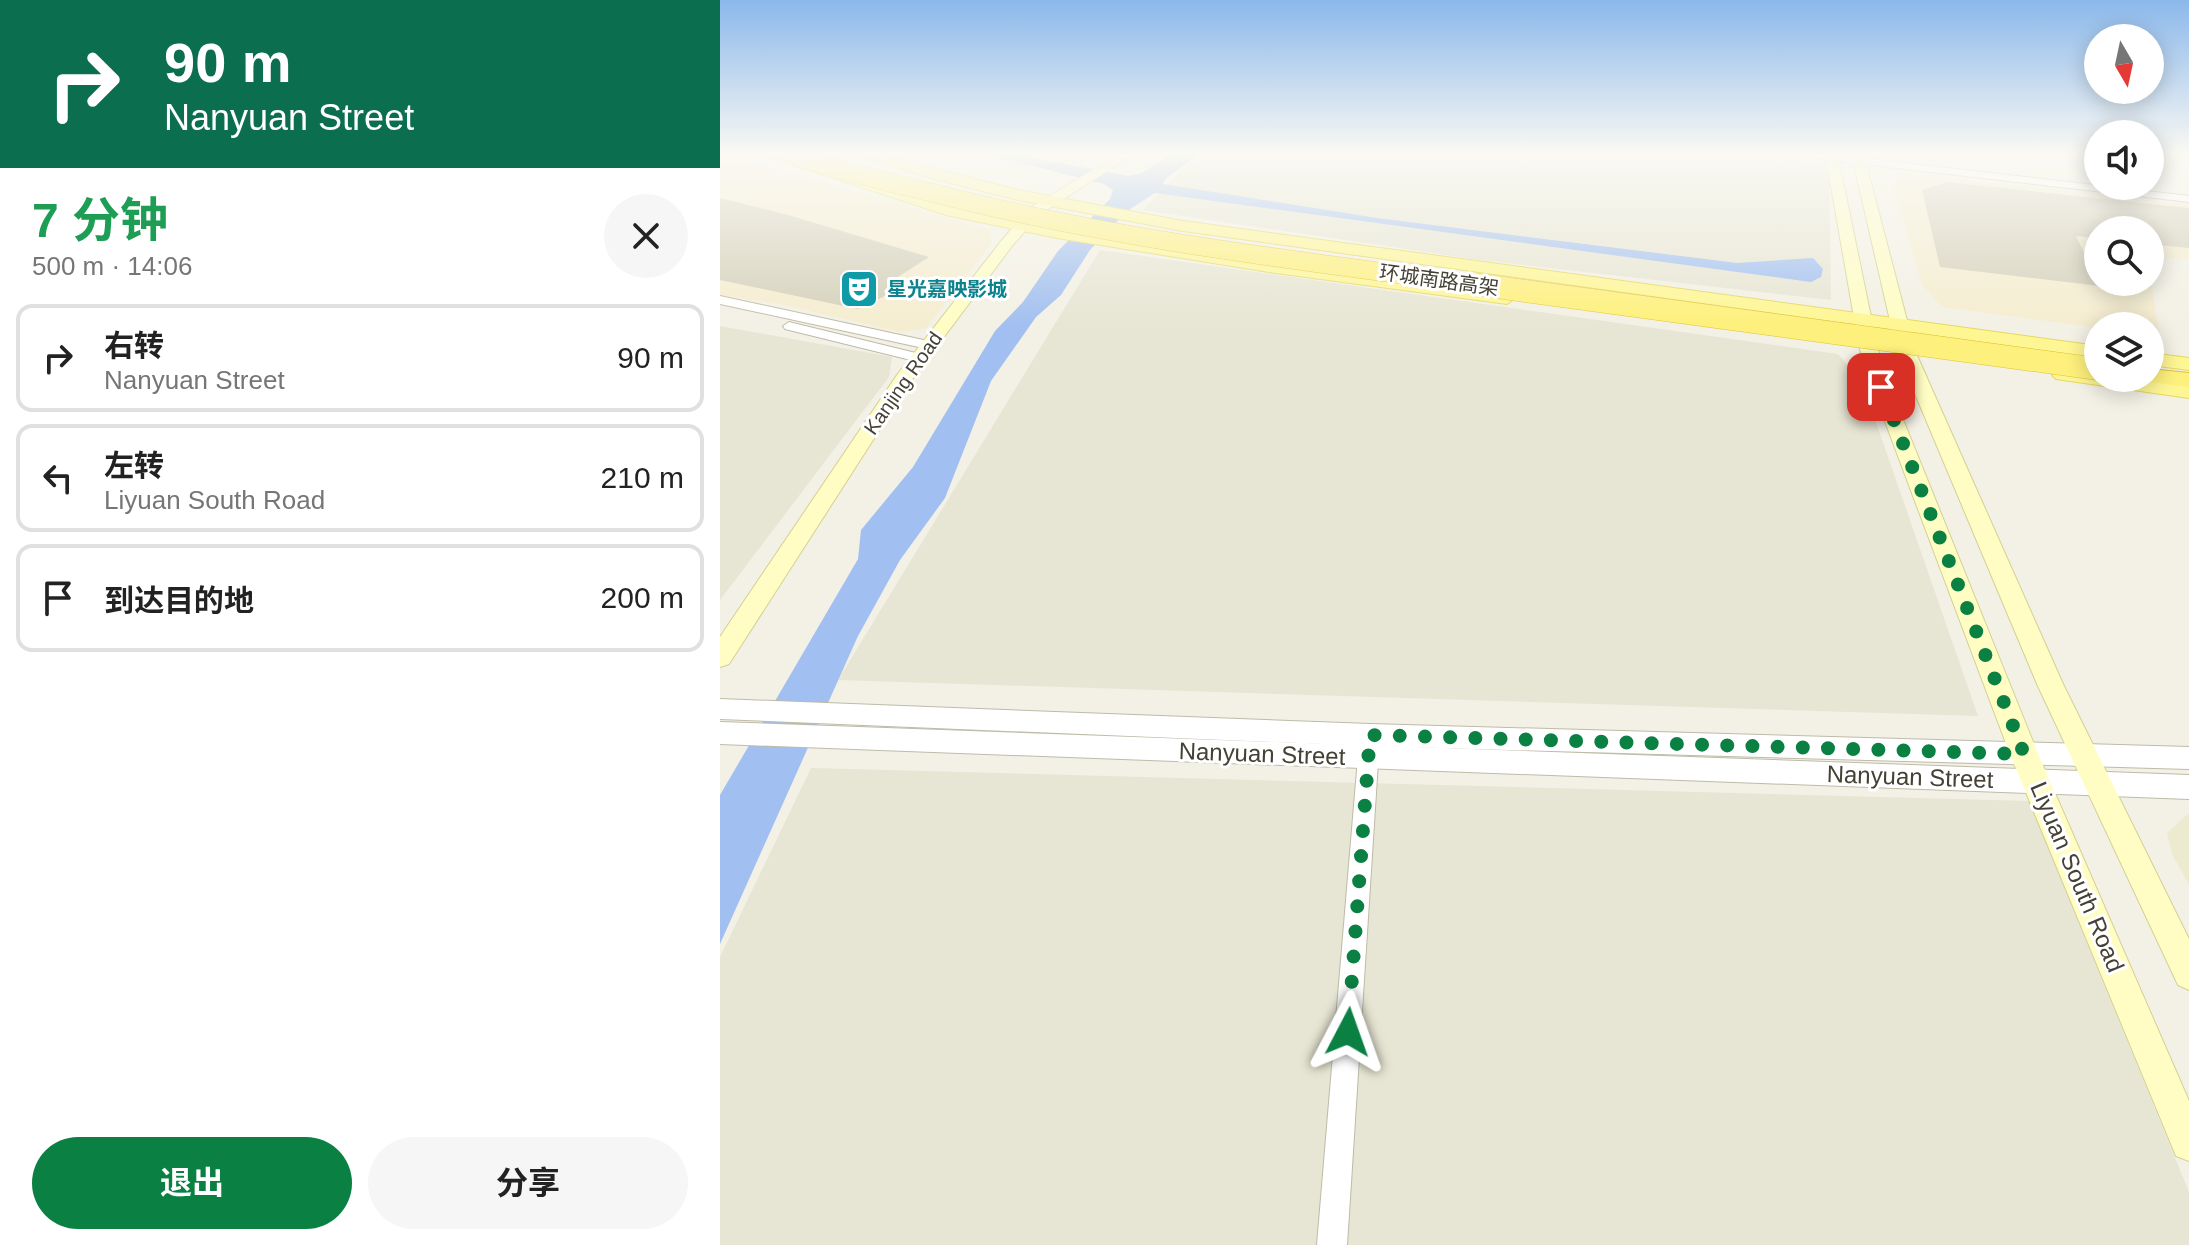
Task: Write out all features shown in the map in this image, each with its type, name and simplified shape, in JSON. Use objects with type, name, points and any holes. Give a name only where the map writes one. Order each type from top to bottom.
[{"type":"highway","name":"环城南路高架","points":[[998,210],[1029,218],[1242,253],[2084,367]]},
{"type":"highway","name":"环城南路高架","points":[[1058,210],[1232,243],[2084,356]]},
{"type":"highway","points":[[2164,363],[2189,366]]},
{"type":"highway","points":[[2164,377],[2189,380]]},
{"type":"main road","points":[[949,210],[1057,233],[1285,269],[1906,351],[2189,392]]},
{"type":"main road","name":"Kanjing Road","points":[[720,657],[924,352],[1022,226],[1049,210]]},
{"type":"main road","points":[[1097,210],[1284,243],[1865,318],[2084,350]]},
{"type":"main road","name":"Liyuan South Road","points":[[1852,210],[1868,346],[2024,754],[2189,1143]]},
{"type":"main road","points":[[1863,210],[1906,351],[2084,755],[2189,974]]},
{"type":"street","points":[[720,300],[924,352]]},
{"type":"street","points":[[720,312],[924,352]]},
{"type":"street","name":"Nanyuan Street","points":[[720,709],[834,711],[1369,746],[2037,782],[2189,787]]},
{"type":"street","name":"Nanyuan Street","points":[[725,734],[816,738],[2189,758]]},
{"type":"street","points":[[1332,1245],[1369,746]]},
{"type":"shaded area","points":[[720,210],[921,210],[990,230],[992,243],[926,328],[900,332],[784,305],[720,295]]},
{"type":"shaded area","points":[[1144,210],[1830,210],[1831,300],[1480,260]]},
{"type":"shaded area","points":[[1900,210],[2189,210],[2189,260],[2164,257],[2164,216],[2084,216],[2084,296],[2154,296],[2156,312],[2084,312],[2084,326],[1942,307],[1922,285]]},
{"type":"shaded area","points":[[1100,250],[1838,354],[1862,382],[1978,716],[838,680]]},
{"type":"shaded area","points":[[720,326],[892,357],[889,377],[720,600]]},
{"type":"shaded area","points":[[811,768],[2029,801],[2189,1192],[2189,1245],[720,1245],[720,957]]},
{"type":"shaded area","points":[[2189,813],[2189,885],[2172,854],[2167,833]]},
{"type":"water","points":[[1099,210],[1128,210],[1090,250],[1061,295],[1036,317],[991,381],[945,498],[900,560],[858,636],[720,944],[720,795],[858,559],[861,530],[913,467],[995,331],[1023,302],[1058,251]]},
{"type":"water","points":[[1281,210],[1327,210],[1737,263],[1813,258],[1823,269],[1821,277],[1811,282]]},
{"type":"building","points":[[720,210],[768,210],[929,257],[898,277],[905,286],[858,309],[720,280]]},
{"type":"building","points":[[1927,210],[2189,210],[2189,248],[2164,245],[2164,216],[2084,216],[2084,237],[2076,236],[2084,253],[2084,284],[1940,267]]},
{"type":"place","name":"星光嘉映影城","points":[[859,289]]},
{"type":"route","points":[[1348,1032],[1370,735],[2024,754],[1881,387]]}]
